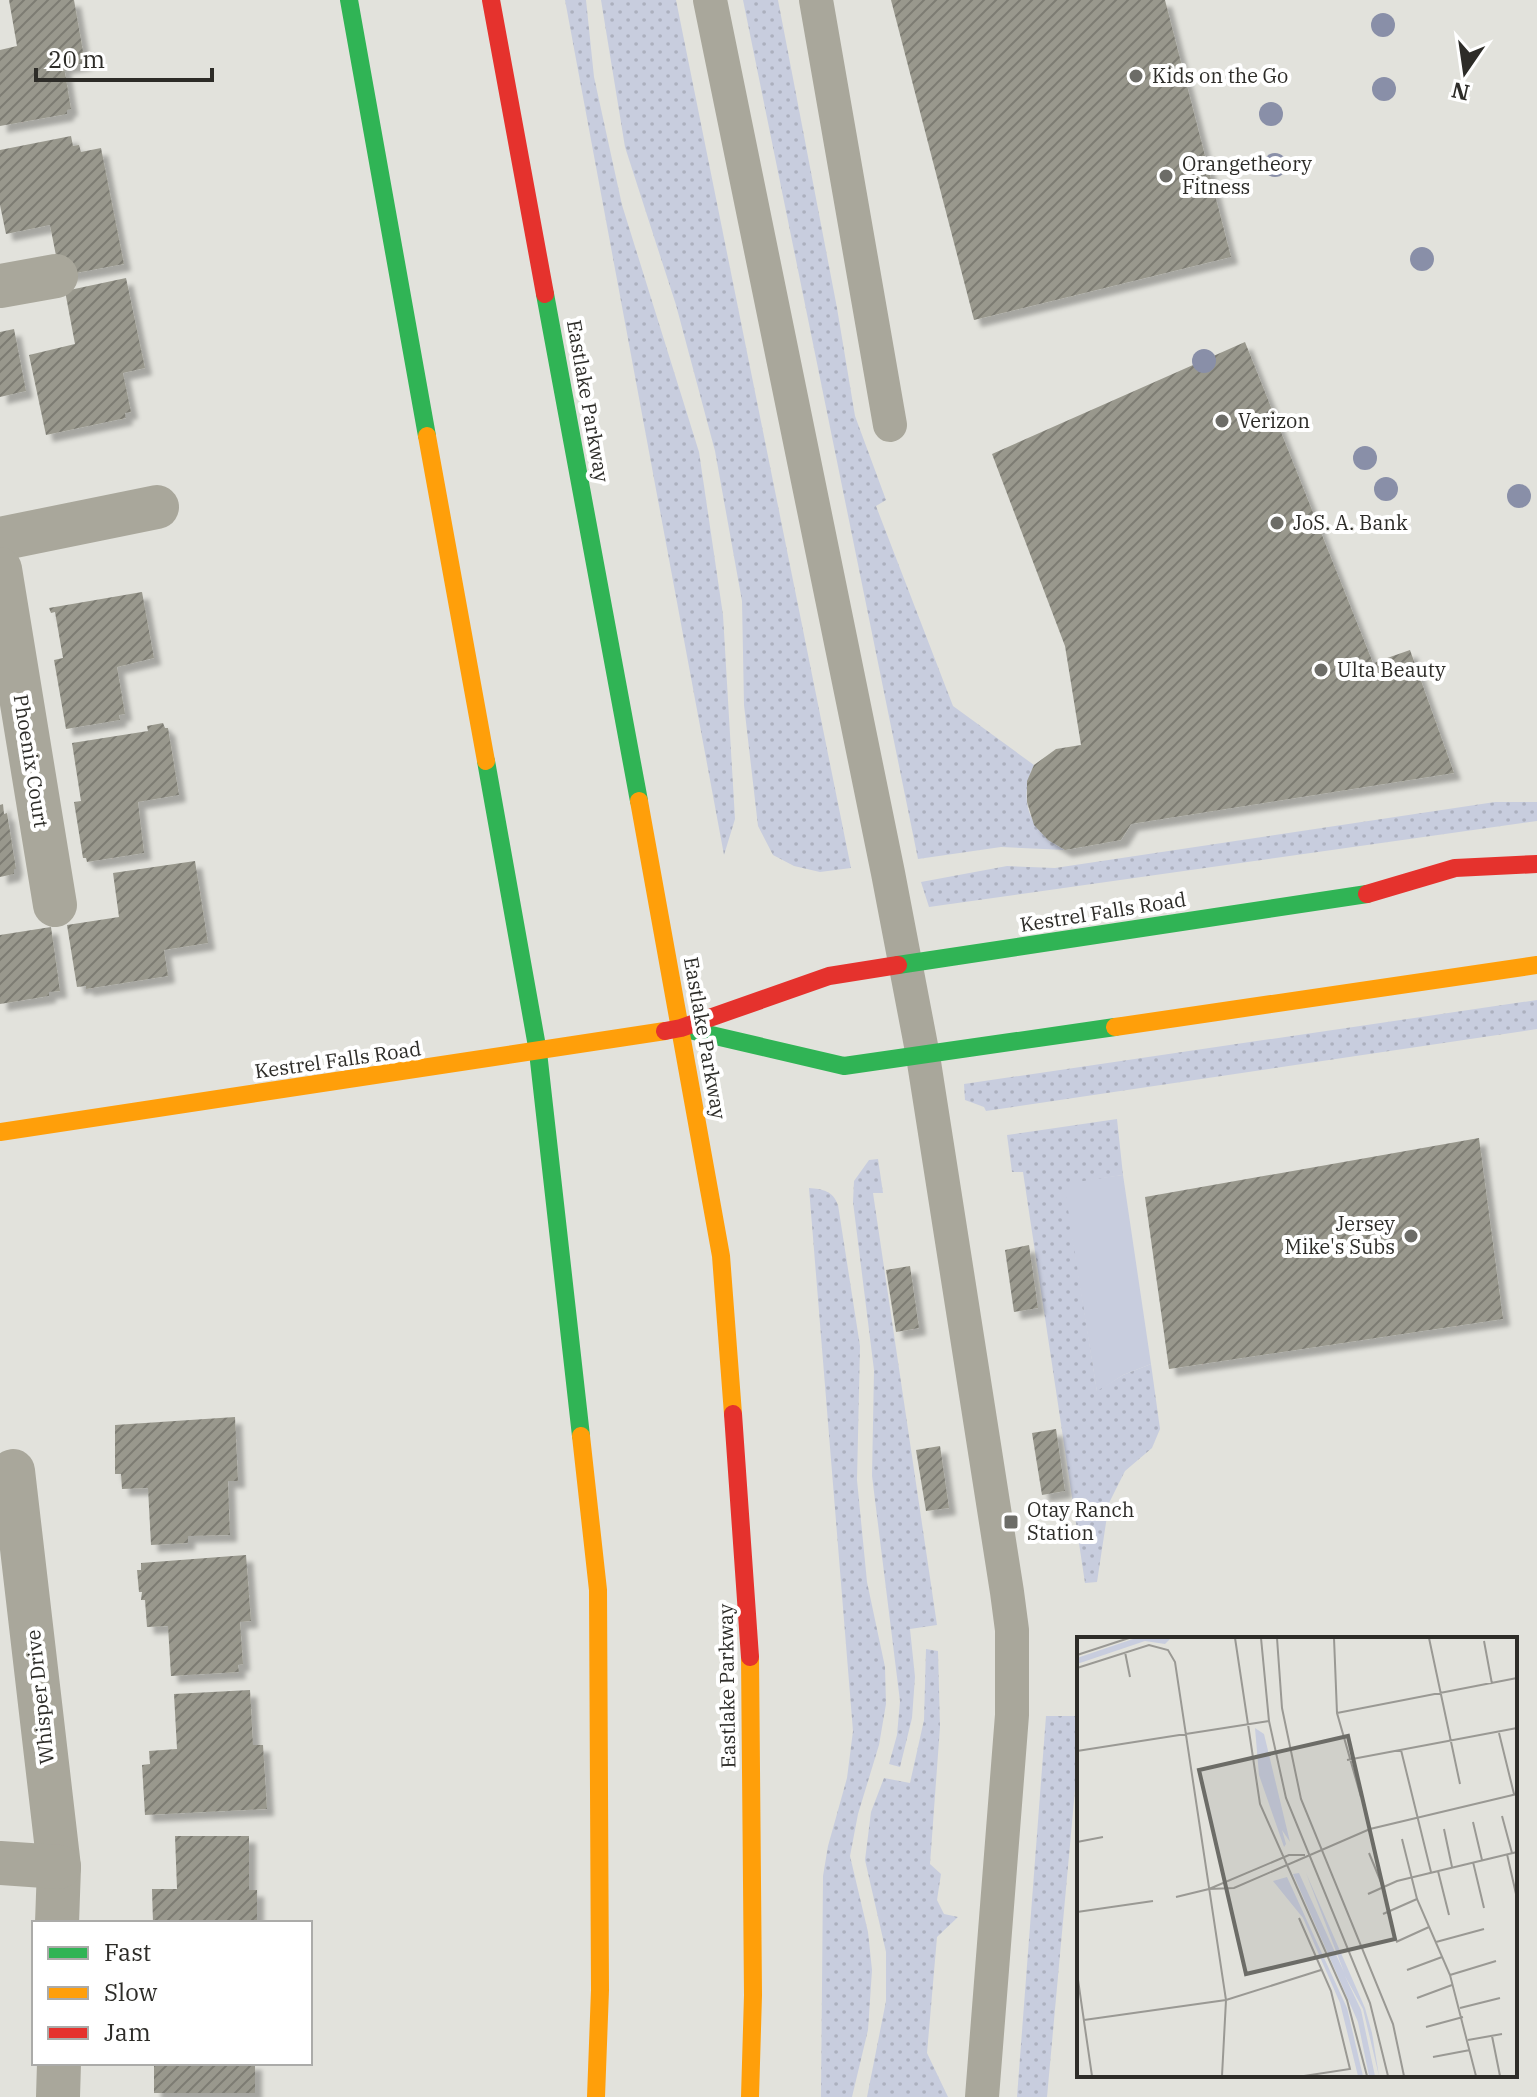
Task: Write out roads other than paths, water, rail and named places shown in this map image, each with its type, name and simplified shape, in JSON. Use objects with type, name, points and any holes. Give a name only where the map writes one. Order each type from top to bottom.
[{"type":"main road","points":[[349,0],[538,1052],[598,1590],[600,1990],[596,2097]]},
{"type":"main road","name":"Eastlake Parkway","points":[[491,0],[721,1256],[750,1632],[753,1995],[750,2097]]},
{"type":"main road","name":"Kestrel Falls Road","points":[[0,1132],[681,1028],[829,976],[1374,893],[1455,868],[1537,864]]},
{"type":"main road","name":"Kestrel Falls Road","points":[[681,1028],[844,1066],[1537,965]]},
{"type":"street","points":[[0,286],[56,276]]},
{"type":"street","points":[[0,539],[157,507]]},
{"type":"street","name":"Phoenix Court","points":[[0,569],[55,905]]},
{"type":"street","name":"Whisper Drive","points":[[13,1471],[59,1867],[57,1921]]},
{"type":"street","points":[[0,1863],[59,1867]]},
{"type":"street","points":[[58,2097],[59,2065]]},
{"type":"lane","points":[[710,0],[923,1056],[1012,1630],[1012,1715],[982,2097]]},
{"type":"lane","points":[[816,0],[890,425]]},
{"type":"place","name":"Kids on the Go","points":[[1136,76]]},
{"type":"place","name":"Orangetheory Fitness","points":[[1166,176]]},
{"type":"place","name":"Verizon","points":[[1222,421]]},
{"type":"place","name":"JoS. A. Bank","points":[[1277,523]]},
{"type":"place","name":"Ulta Beauty","points":[[1321,670]]},
{"type":"place","name":"Jersey Mike's Subs","points":[[1411,1236]]},
{"type":"place","name":"Otay Ranch Station","points":[[1011,1522]]}]
